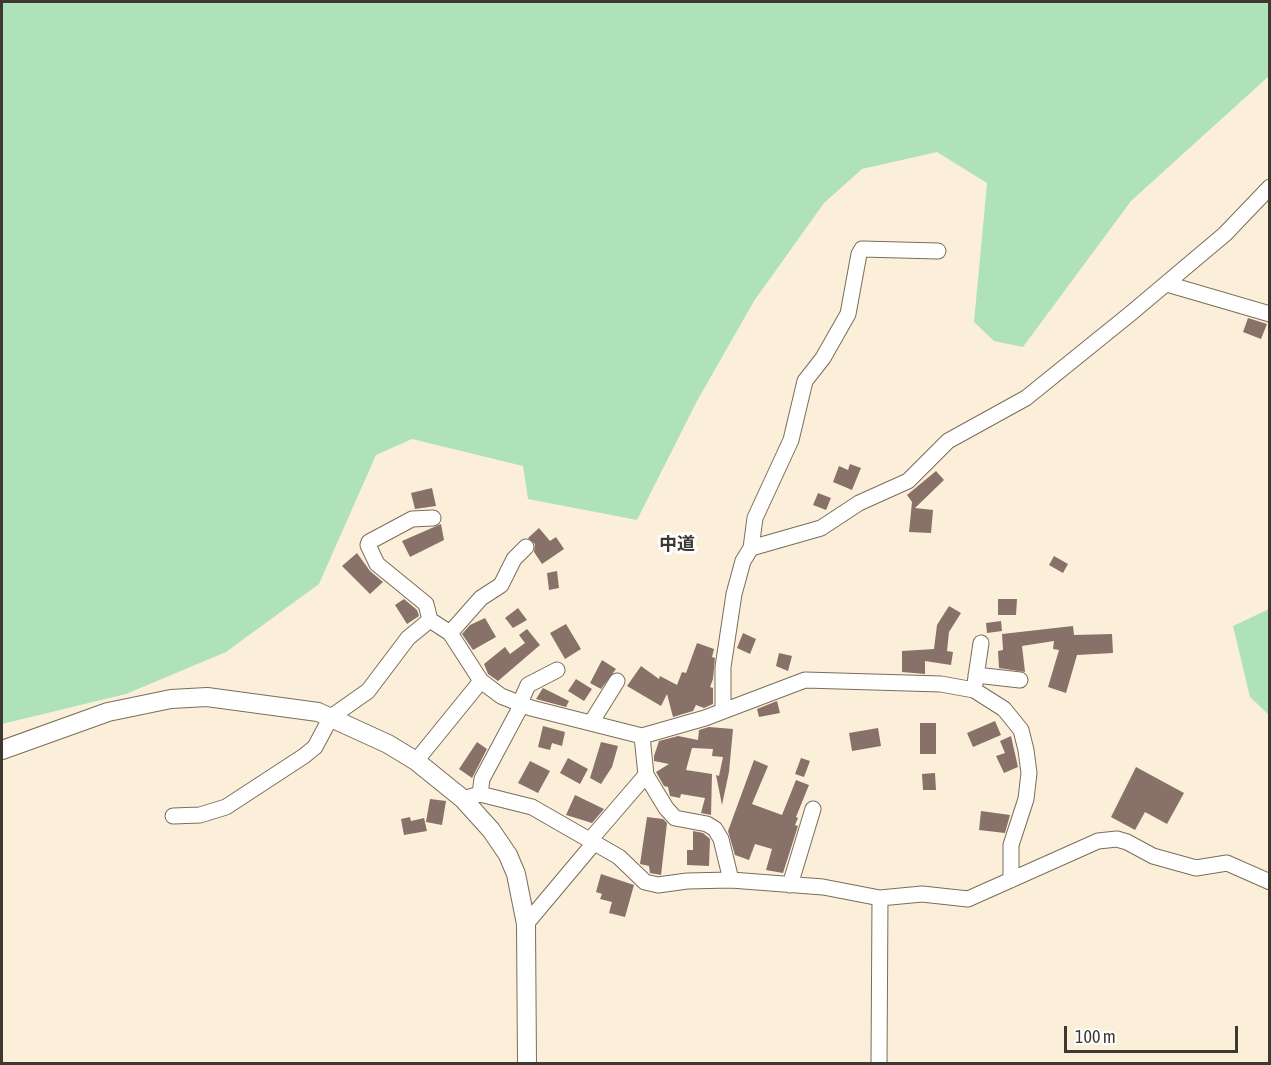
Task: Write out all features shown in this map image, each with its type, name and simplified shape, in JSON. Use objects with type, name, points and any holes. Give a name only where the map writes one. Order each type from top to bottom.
[{"type":"main road","points":[[2,750],[108,712],[171,699],[207,698],[305,710],[331,717],[416,760],[472,796],[508,855],[516,874],[526,924],[527,1064]]},
{"type":"street","points":[[751,548],[821,528],[859,504],[908,481],[948,441],[1026,398],[1167,284],[1225,234],[1269,187]]},
{"type":"street","points":[[723,710],[723,667],[734,594],[743,561],[751,548],[756,518],[791,440],[805,381],[823,358],[848,314],[859,254],[862,249],[938,250]]},
{"type":"street","points":[[1167,284],[1269,314]]},
{"type":"street","points":[[433,518],[412,519],[369,542],[368,545],[377,564],[426,604],[430,620],[450,633],[481,681],[501,696],[591,723],[642,736],[805,680],[941,684],[1020,680]]},
{"type":"street","points":[[450,633],[481,598],[501,585],[514,558],[526,547]]},
{"type":"street","points":[[173,816],[200,815],[235,802],[315,747],[331,717],[368,691],[408,638],[430,620]]},
{"type":"street","points":[[975,682],[981,643]]},
{"type":"street","points":[[557,670],[528,685],[521,703],[472,796],[531,807],[619,857],[645,882],[658,885],[687,881],[731,880],[823,887],[880,898],[922,894],[968,899],[1098,841],[1117,839],[1153,856],[1197,868],[1227,863],[1269,882]]},
{"type":"street","points":[[416,760],[481,681]]},
{"type":"street","points":[[591,723],[617,681]]},
{"type":"street","points":[[975,682],[1004,709],[1021,730],[1026,750],[1029,772],[1026,799],[1011,845],[1011,880]]},
{"type":"street","points":[[642,736],[646,775],[675,818],[715,829],[721,839],[731,880]]},
{"type":"street","points":[[526,924],[646,775]]},
{"type":"street","points":[[790,885],[813,809]]},
{"type":"street","points":[[879,1064],[880,898]]},
{"type":"green space","points":[[2,2],[1269,2],[1269,76],[1131,201],[1023,347],[994,341],[974,322],[987,183],[937,152],[862,169],[824,203],[754,301],[697,401],[637,520],[528,499],[523,466],[412,439],[376,455],[319,584],[226,652],[126,694],[2,724]]},
{"type":"green space","points":[[1269,609],[1269,715],[1250,697],[1233,626]]},
{"type":"building","points":[[1248,318],[1267,324],[1261,339],[1243,332]]},
{"type":"building","points":[[850,464],[861,468],[852,490],[833,482],[839,466],[848,470]]},
{"type":"building","points":[[936,471],[944,480],[915,508],[933,510],[931,533],[909,532],[912,502],[907,495]]},
{"type":"building","points":[[432,488],[436,506],[415,509],[411,493]]},
{"type":"building","points":[[818,493],[831,498],[826,510],[813,505]]},
{"type":"building","points":[[441,524],[444,540],[410,557],[402,541]]},
{"type":"building","points":[[539,528],[550,541],[556,537],[564,549],[542,564],[534,552],[535,544],[528,538]]},
{"type":"building","points":[[357,553],[370,571],[383,582],[370,594],[342,566]]},
{"type":"building","points":[[1054,556],[1068,564],[1063,573],[1049,565]]},
{"type":"building","points":[[557,571],[559,588],[549,590],[547,573]]},
{"type":"building","points":[[404,599],[417,610],[419,616],[407,624],[395,605]]},
{"type":"building","points":[[998,599],[1017,599],[1016,615],[998,615]]},
{"type":"building","points":[[949,606],[961,613],[949,632],[947,651],[953,652],[951,665],[925,661],[925,674],[902,672],[902,651],[934,649],[937,625]]},
{"type":"building","points":[[518,608],[527,620],[513,628],[505,618]]},
{"type":"building","points":[[485,618],[496,637],[473,650],[462,634],[470,625]]},
{"type":"building","points":[[1001,621],[1002,631],[987,633],[986,623]]},
{"type":"building","points":[[566,624],[581,649],[565,659],[550,633]]},
{"type":"building","points":[[1073,626],[1074,635],[1112,634],[1113,653],[1077,655],[1066,693],[1048,687],[1059,650],[1053,649],[1054,641],[1022,646],[1025,672],[999,668],[998,651],[1003,650],[1002,634]]},
{"type":"building","points":[[527,629],[540,645],[498,681],[488,674],[484,664],[505,647],[510,654],[525,643],[519,635]]},
{"type":"building","points":[[743,633],[756,639],[750,654],[737,648]]},
{"type":"building","points":[[697,643],[714,649],[713,679],[710,687],[713,688],[713,704],[704,708],[696,705],[693,711],[673,717],[667,694],[661,706],[627,686],[641,666],[659,679],[660,676],[677,685],[682,672],[686,673]]},
{"type":"building","points":[[779,653],[792,656],[788,671],[776,666]]},
{"type":"building","points":[[602,660],[616,669],[601,689],[590,683]]},
{"type":"building","points":[[576,679],[592,689],[584,701],[568,691]]},
{"type":"building","points":[[543,688],[569,701],[566,707],[536,699]]},
{"type":"building","points":[[777,701],[780,713],[759,717],[757,709]]},
{"type":"building","points":[[995,721],[1001,735],[973,747],[967,733]]},
{"type":"building","points":[[920,723],[936,723],[936,754],[920,754]]},
{"type":"building","points":[[543,726],[565,732],[562,746],[552,743],[550,750],[538,747]]},
{"type":"building","points":[[709,727],[733,729],[729,772],[722,805],[716,775],[719,776],[723,757],[712,756],[713,749],[692,748],[686,770],[712,774],[711,815],[701,813],[705,798],[681,794],[680,798],[670,796],[668,787],[664,786],[656,772],[669,764],[654,761],[659,741],[678,736],[698,740],[699,730]]},
{"type":"building","points":[[878,728],[881,746],[852,751],[849,733]]},
{"type":"building","points":[[1011,736],[1018,767],[1004,773],[996,756],[1005,753],[1000,741]]},
{"type":"building","points":[[477,742],[487,749],[472,778],[459,769]]},
{"type":"building","points":[[601,742],[618,746],[612,767],[601,784],[590,778]]},
{"type":"building","points":[[568,758],[588,769],[580,784],[560,773]]},
{"type":"building","points":[[801,758],[810,761],[804,777],[795,774]]},
{"type":"building","points":[[754,760],[768,766],[752,804],[782,815],[796,780],[809,785],[796,817],[798,818],[795,825],[798,826],[783,873],[766,870],[772,849],[755,844],[749,860],[735,855],[728,831]]},
{"type":"building","points":[[530,761],[550,771],[538,793],[518,783]]},
{"type":"building","points":[[1136,767],[1184,793],[1167,824],[1145,812],[1135,830],[1111,817]]},
{"type":"building","points":[[935,773],[936,790],[923,790],[922,774]]},
{"type":"building","points":[[575,795],[604,809],[592,823],[566,815]]},
{"type":"building","points":[[430,799],[446,801],[442,825],[426,822]]},
{"type":"building","points":[[981,811],[1010,815],[1005,833],[979,830]]},
{"type":"building","points":[[410,817],[411,821],[424,818],[427,831],[404,835],[401,819]]},
{"type":"building","points":[[647,817],[663,819],[667,823],[661,875],[650,873],[649,866],[640,864]]},
{"type":"building","points":[[693,831],[703,833],[710,839],[709,866],[687,865],[687,850],[693,850]]},
{"type":"building","points":[[601,874],[634,885],[625,917],[609,913],[612,902],[600,899],[602,894],[596,892]]},
{"type":"district","name":"中道","points":[[677,544]]}]
